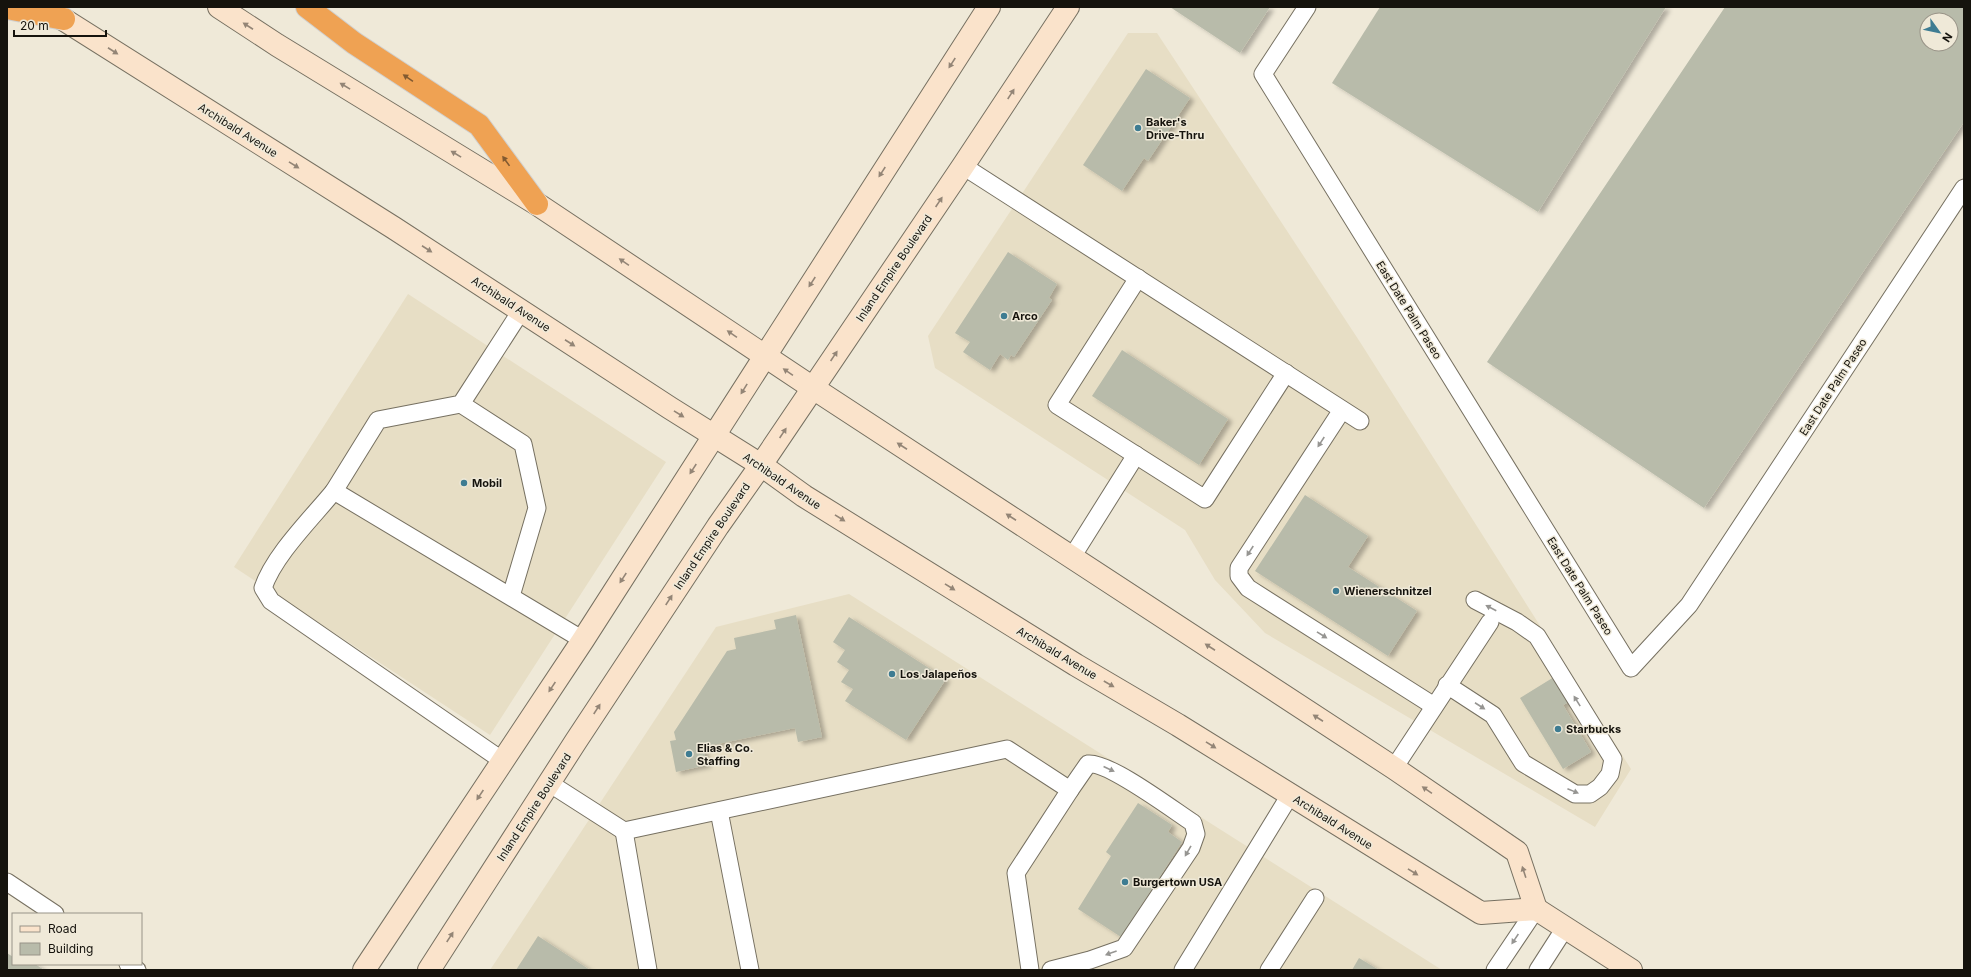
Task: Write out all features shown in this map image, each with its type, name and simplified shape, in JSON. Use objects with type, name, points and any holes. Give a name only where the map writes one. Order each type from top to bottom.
[{"type":"highway","points":[[307,7],[354,43],[479,125],[537,204]]},
{"type":"highway","points":[[7,8],[64,20]]},
{"type":"main road","name":"Archibald Avenue","points":[[44,7],[394,228],[761,465],[804,496],[1076,665],[1178,724],[1481,913],[1536,909]]},
{"type":"main road","points":[[218,7],[537,204],[764,356],[1394,768],[1517,852],[1536,909],[1631,970]]},
{"type":"main road","points":[[364,970],[583,640],[988,7]]},
{"type":"main road","name":"Inland Empire Boulevard","points":[[429,970],[549,782],[718,526],[761,465],[963,166],[1068,7]]},
{"type":"lane","name":"East Date Palm Paseo","points":[[1307,7],[1263,74],[1630,668],[1689,605],[1964,188]]},
{"type":"lane","points":[[963,166],[1360,421]]},
{"type":"lane","points":[[1138,278],[1057,405],[1205,499],[1286,373]]},
{"type":"lane","points":[[460,404],[521,311]]},
{"type":"lane","points":[[503,761],[271,600],[263,588],[266,580],[289,545],[334,491],[378,420],[460,404],[523,444],[537,508],[511,596]]},
{"type":"lane","points":[[1342,410],[1239,568],[1239,576],[1248,588],[1434,706]]},
{"type":"lane","points":[[1072,557],[1136,455]]},
{"type":"lane","points":[[334,491],[583,640]]},
{"type":"lane","points":[[1447,685],[1493,715],[1523,763],[1575,794],[1590,794],[1600,787],[1610,774],[1613,759],[1537,636],[1517,622],[1475,600]]},
{"type":"lane","points":[[1394,768],[1447,685],[1490,622]]},
{"type":"lane","points":[[549,782],[624,831],[1007,749],[1070,790]]},
{"type":"lane","points":[[1030,970],[1016,873],[1088,764],[1095,763],[1112,770],[1193,823],[1196,834],[1190,848],[1124,948],[1090,960],[1051,970]]},
{"type":"lane","points":[[1184,970],[1290,795]]},
{"type":"lane","points":[[719,811],[750,970]]},
{"type":"lane","points":[[624,831],[648,970]]},
{"type":"lane","points":[[7,882],[54,913]]},
{"type":"lane","points":[[1270,970],[1315,898]]},
{"type":"lane","points":[[1495,970],[1536,909]]},
{"type":"lane","points":[[1538,970],[1565,928]]},
{"type":"shaded area","points":[[1128,33],[1157,33],[1360,342],[1631,769],[1595,827],[1265,633],[1215,580],[1185,530],[935,368],[928,336]]},
{"type":"shaded area","points":[[408,294],[666,462],[490,735],[234,567]]},
{"type":"shaded area","points":[[849,594],[1442,970],[490,970],[716,627]]},
{"type":"building","points":[[1170,7],[1270,7],[1240,53]]},
{"type":"building","points":[[1380,7],[1666,7],[1538,212],[1332,83]]},
{"type":"building","points":[[1725,7],[1964,7],[1964,122],[1704,508],[1487,362]]},
{"type":"building","name":"Baker's Drive-Thru","points":[[1146,69],[1190,98],[1148,161],[1144,158],[1122,191],[1083,165]]},
{"type":"building","name":"Arco","points":[[1008,252],[1057,284],[1049,298],[1052,300],[1014,357],[1011,355],[1008,360],[1000,354],[990,370],[963,352],[970,342],[955,333]]},
{"type":"building","points":[[1122,350],[1228,419],[1199,465],[1092,396]]},
{"type":"building","name":"Wienerschnitzel","points":[[1305,495],[1368,536],[1348,567],[1417,611],[1388,656],[1255,571]]},
{"type":"building","points":[[796,615],[822,737],[798,742],[795,728],[703,747],[707,765],[676,772],[670,741],[676,740],[674,732],[727,651],[736,649],[734,638],[776,629],[774,620]]},
{"type":"building","name":"Los Jalapeños","points":[[849,617],[946,679],[906,740],[845,701],[853,689],[841,682],[849,670],[837,662],[845,650],[833,642]]},
{"type":"building","name":"Starbucks","points":[[1554,677],[1569,702],[1563,705],[1591,752],[1563,769],[1520,698]]},
{"type":"building","name":"Burgertown USA","points":[[1138,803],[1172,825],[1168,832],[1182,842],[1121,937],[1078,909],[1111,856],[1106,852]]},
{"type":"building","points":[[538,936],[590,970],[516,970]]},
{"type":"building","points":[[7,953],[12,956],[12,965],[36,965],[44,970],[7,970]]},
{"type":"building","points":[[1359,958],[1379,970],[1352,970]]},
{"type":"place","name":"Baker's Drive-Thru","points":[[1138,128]]},
{"type":"place","name":"Arco","points":[[1004,316]]},
{"type":"place","name":"Mobil","points":[[464,483]]},
{"type":"place","name":"Wienerschnitzel","points":[[1336,591]]},
{"type":"place","name":"Los Jalapeños","points":[[892,674]]},
{"type":"place","name":"Starbucks","points":[[1558,729]]},
{"type":"place","name":"Elias & Co. Staffing","points":[[689,754]]},
{"type":"place","name":"Burgertown USA","points":[[1125,882]]}]
